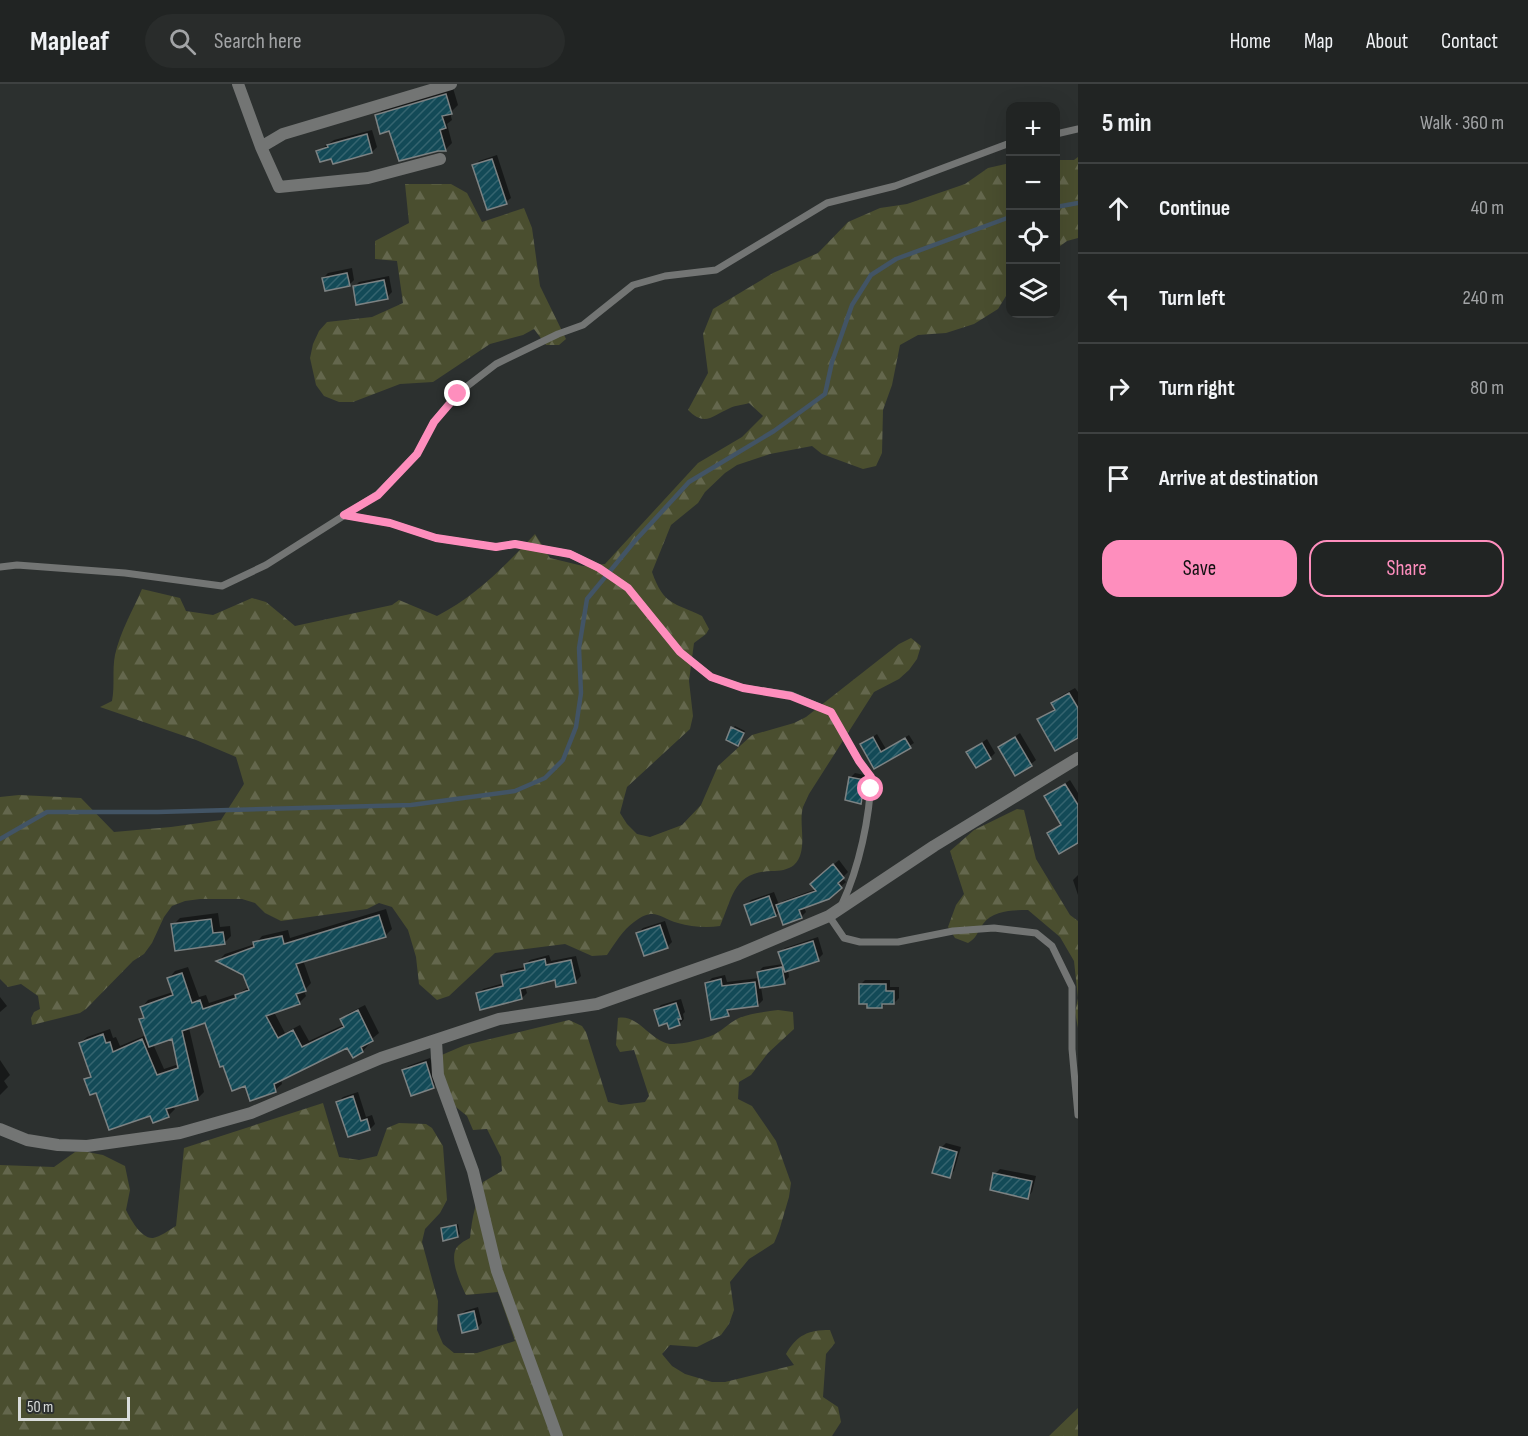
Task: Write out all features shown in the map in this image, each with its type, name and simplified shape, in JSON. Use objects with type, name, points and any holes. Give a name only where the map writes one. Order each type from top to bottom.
[{"type":"street","points":[[238,84],[261,147],[279,187],[368,178],[440,159]]},
{"type":"street","points":[[261,147],[283,134],[451,84]]},
{"type":"street","points":[[0,1129],[27,1140],[58,1145],[87,1146],[180,1133],[251,1113],[381,1058],[499,1019],[597,1004],[739,954],[835,913],[934,846],[1078,758]]},
{"type":"street","points":[[436,1041],[438,1075],[473,1171],[497,1271],[557,1436]]},
{"type":"lane","points":[[1060,133],[1078,129]]},
{"type":"lane","points":[[0,567],[17,565],[125,573],[222,586],[266,566],[378,495],[417,454],[434,422],[458,394],[496,364],[558,334],[583,325],[633,285],[664,276],[716,270],[827,203],[895,186],[1006,145]]},
{"type":"lane","points":[[344,515],[390,523],[436,538],[496,547],[515,544],[570,554],[599,568],[628,588],[680,652],[711,677],[743,688],[791,696],[831,712],[859,761],[871,777],[866,822],[853,881],[835,913],[844,938],[860,942],[898,942],[953,931],[994,928],[1036,933],[1052,946],[1072,987],[1072,1049],[1078,1115]]},
{"type":"green space","points":[[1078,157],[1078,238],[1060,246],[1060,160],[1074,160]]},
{"type":"green space","points":[[1006,164],[1006,296],[998,309],[974,324],[946,333],[918,335],[900,345],[892,385],[883,410],[882,453],[876,466],[863,469],[822,454],[812,446],[770,454],[737,465],[725,473],[705,492],[698,503],[671,525],[652,572],[656,583],[666,597],[677,605],[702,616],[709,629],[694,643],[689,681],[693,716],[690,729],[627,787],[620,813],[637,834],[650,837],[682,825],[701,805],[718,766],[752,735],[794,723],[806,717],[899,644],[911,638],[921,646],[917,659],[909,670],[899,679],[874,692],[809,794],[802,814],[801,852],[794,865],[783,870],[759,872],[742,881],[732,896],[720,926],[688,925],[652,914],[641,917],[630,925],[607,955],[592,956],[565,944],[495,953],[449,996],[437,1000],[419,984],[416,957],[408,930],[392,907],[379,903],[367,909],[281,921],[265,913],[255,903],[242,899],[185,901],[172,906],[144,954],[133,961],[86,1009],[80,1013],[32,1025],[31,1018],[34,1012],[40,1009],[38,996],[21,984],[8,987],[0,979],[0,797],[19,795],[81,798],[114,832],[221,820],[244,784],[236,757],[196,740],[100,707],[112,701],[117,646],[142,589],[180,598],[186,611],[213,615],[252,598],[266,602],[295,626],[392,605],[399,600],[437,616],[477,590],[535,534],[550,558],[583,566],[605,564],[698,463],[742,437],[763,416],[749,403],[732,407],[704,419],[688,410],[708,373],[703,334],[713,309],[773,273],[818,253],[848,222],[880,208],[907,204],[965,184],[988,168]]},
{"type":"green space","points":[[405,184],[451,184],[467,193],[482,222],[524,208],[532,228],[540,286],[566,339],[559,345],[546,345],[534,329],[523,335],[490,344],[433,382],[400,384],[353,402],[339,402],[324,396],[316,385],[310,358],[313,344],[319,331],[327,322],[372,317],[403,303],[397,261],[375,259],[375,241],[409,223]]},
{"type":"green space","points":[[1017,809],[1024,810],[1036,859],[1070,915],[1078,921],[1078,998],[1074,961],[1060,937],[1028,910],[998,913],[992,916],[968,943],[955,938],[948,927],[956,905],[964,894],[950,851],[974,830]]},
{"type":"green space","points":[[1078,998],[1078,1028],[1075,1012]]},
{"type":"green space","points":[[778,1010],[793,1012],[794,1029],[768,1053],[751,1075],[739,1082],[738,1099],[752,1106],[776,1141],[791,1183],[779,1231],[774,1243],[749,1259],[730,1282],[734,1310],[729,1324],[721,1335],[697,1347],[670,1345],[662,1354],[672,1366],[685,1374],[712,1382],[725,1382],[794,1365],[786,1354],[794,1342],[815,1331],[830,1330],[835,1343],[826,1354],[823,1397],[838,1407],[841,1422],[832,1436],[0,1436],[0,1165],[54,1167],[75,1152],[103,1155],[125,1166],[130,1190],[126,1210],[140,1232],[153,1238],[176,1226],[184,1148],[323,1103],[339,1157],[359,1160],[377,1156],[387,1128],[399,1123],[426,1124],[432,1128],[443,1146],[447,1200],[440,1213],[425,1229],[422,1242],[438,1301],[437,1330],[443,1344],[454,1353],[477,1353],[515,1341],[498,1292],[466,1295],[454,1262],[456,1249],[470,1238],[483,1182],[502,1171],[501,1157],[487,1129],[473,1130],[467,1116],[451,1103],[437,1057],[465,1045],[569,1020],[582,1026],[586,1032],[608,1102],[621,1105],[645,1102],[649,1096],[634,1050],[620,1052],[616,1045],[618,1018],[632,1020],[663,1042],[674,1044],[711,1036],[742,1017]]},
{"type":"green space","points":[[1078,1408],[1078,1436],[1049,1436]]},
{"type":"building","points":[[446,94],[452,114],[442,116],[446,128],[440,130],[446,151],[399,161],[389,131],[380,134],[375,115]]},
{"type":"building","points":[[367,134],[372,153],[333,164],[331,159],[320,162],[316,151],[328,147],[327,145]]},
{"type":"building","points":[[492,159],[507,204],[487,210],[472,165]]},
{"type":"building","points":[[347,273],[350,286],[325,291],[322,278]]},
{"type":"building","points":[[384,280],[388,299],[356,305],[353,286]]},
{"type":"building","points":[[1069,693],[1078,708],[1078,738],[1055,751],[1037,719],[1055,710],[1051,703]]},
{"type":"building","points":[[731,727],[744,733],[738,746],[726,740]]},
{"type":"building","points":[[873,737],[881,752],[905,738],[911,748],[874,769],[860,744]]},
{"type":"building","points":[[1015,737],[1032,766],[1015,776],[998,747]]},
{"type":"building","points":[[982,743],[991,759],[976,768],[966,752]]},
{"type":"building","points":[[849,777],[865,780],[861,804],[845,800]]},
{"type":"building","points":[[1065,784],[1078,805],[1078,843],[1059,854],[1047,833],[1061,825],[1044,796]]},
{"type":"building","points":[[833,864],[844,878],[838,883],[842,888],[829,899],[799,910],[802,918],[783,925],[776,905],[816,891],[810,884]]},
{"type":"building","points":[[769,896],[776,916],[751,925],[744,905]]},
{"type":"building","points":[[379,915],[386,937],[296,964],[306,991],[296,994],[300,1004],[266,1016],[278,1038],[293,1030],[302,1047],[344,1027],[340,1019],[358,1010],[373,1041],[361,1047],[363,1052],[353,1058],[347,1048],[274,1084],[276,1092],[250,1101],[245,1086],[232,1091],[223,1066],[220,1067],[205,1023],[182,1031],[198,1100],[166,1109],[169,1117],[153,1123],[150,1116],[109,1130],[96,1093],[90,1095],[84,1079],[91,1077],[79,1043],[103,1034],[106,1043],[110,1042],[113,1052],[142,1039],[157,1075],[178,1068],[172,1039],[149,1047],[139,1019],[144,1018],[140,1007],[173,995],[167,978],[182,973],[192,1003],[200,1000],[203,1009],[236,998],[235,995],[249,990],[243,975],[216,961],[254,947],[253,942],[282,936],[284,944]]},
{"type":"building","points":[[211,919],[213,933],[223,932],[225,944],[175,951],[171,924]]},
{"type":"building","points":[[660,925],[668,948],[644,956],[636,933]]},
{"type":"building","points":[[813,941],[819,961],[785,972],[778,952]]},
{"type":"building","points":[[545,959],[546,965],[571,960],[576,983],[556,987],[555,980],[520,989],[522,999],[480,1010],[476,993],[503,986],[501,975],[525,970],[524,964]]},
{"type":"building","points":[[782,967],[785,984],[760,988],[757,972]]},
{"type":"building","points":[[721,979],[722,986],[755,982],[758,1006],[727,1010],[729,1016],[711,1020],[705,983]]},
{"type":"building","points":[[859,984],[886,984],[886,991],[894,991],[894,1004],[882,1004],[882,1008],[867,1008],[867,1004],[859,1004]]},
{"type":"building","points":[[676,1003],[681,1019],[678,1019],[680,1025],[669,1029],[667,1023],[659,1026],[654,1010]]},
{"type":"building","points":[[426,1062],[434,1088],[411,1096],[402,1070]]},
{"type":"building","points":[[353,1096],[361,1121],[367,1119],[370,1130],[348,1137],[336,1102]]},
{"type":"building","points":[[940,1147],[957,1152],[950,1178],[932,1173]]},
{"type":"building","points":[[993,1173],[1032,1181],[1028,1199],[990,1190]]},
{"type":"building","points":[[456,1225],[458,1237],[443,1241],[441,1228]]},
{"type":"building","points":[[474,1311],[478,1329],[462,1333],[458,1315]]},
{"type":"waterway","points":[[1060,206],[1078,203]]},
{"type":"waterway","points":[[0,839],[47,812],[158,812],[411,805],[515,791],[545,778],[563,760],[576,727],[581,693],[579,648],[587,599],[634,542],[689,482],[774,431],[825,394],[832,362],[852,305],[871,275],[896,259],[1006,218]]},
{"type":"route","points":[[458,394],[434,422],[417,454],[378,495],[344,515],[390,523],[436,538],[496,547],[515,544],[570,554],[599,568],[628,588],[680,652],[711,677],[743,688],[791,696],[831,712],[859,761],[871,777],[871,789]]}]
